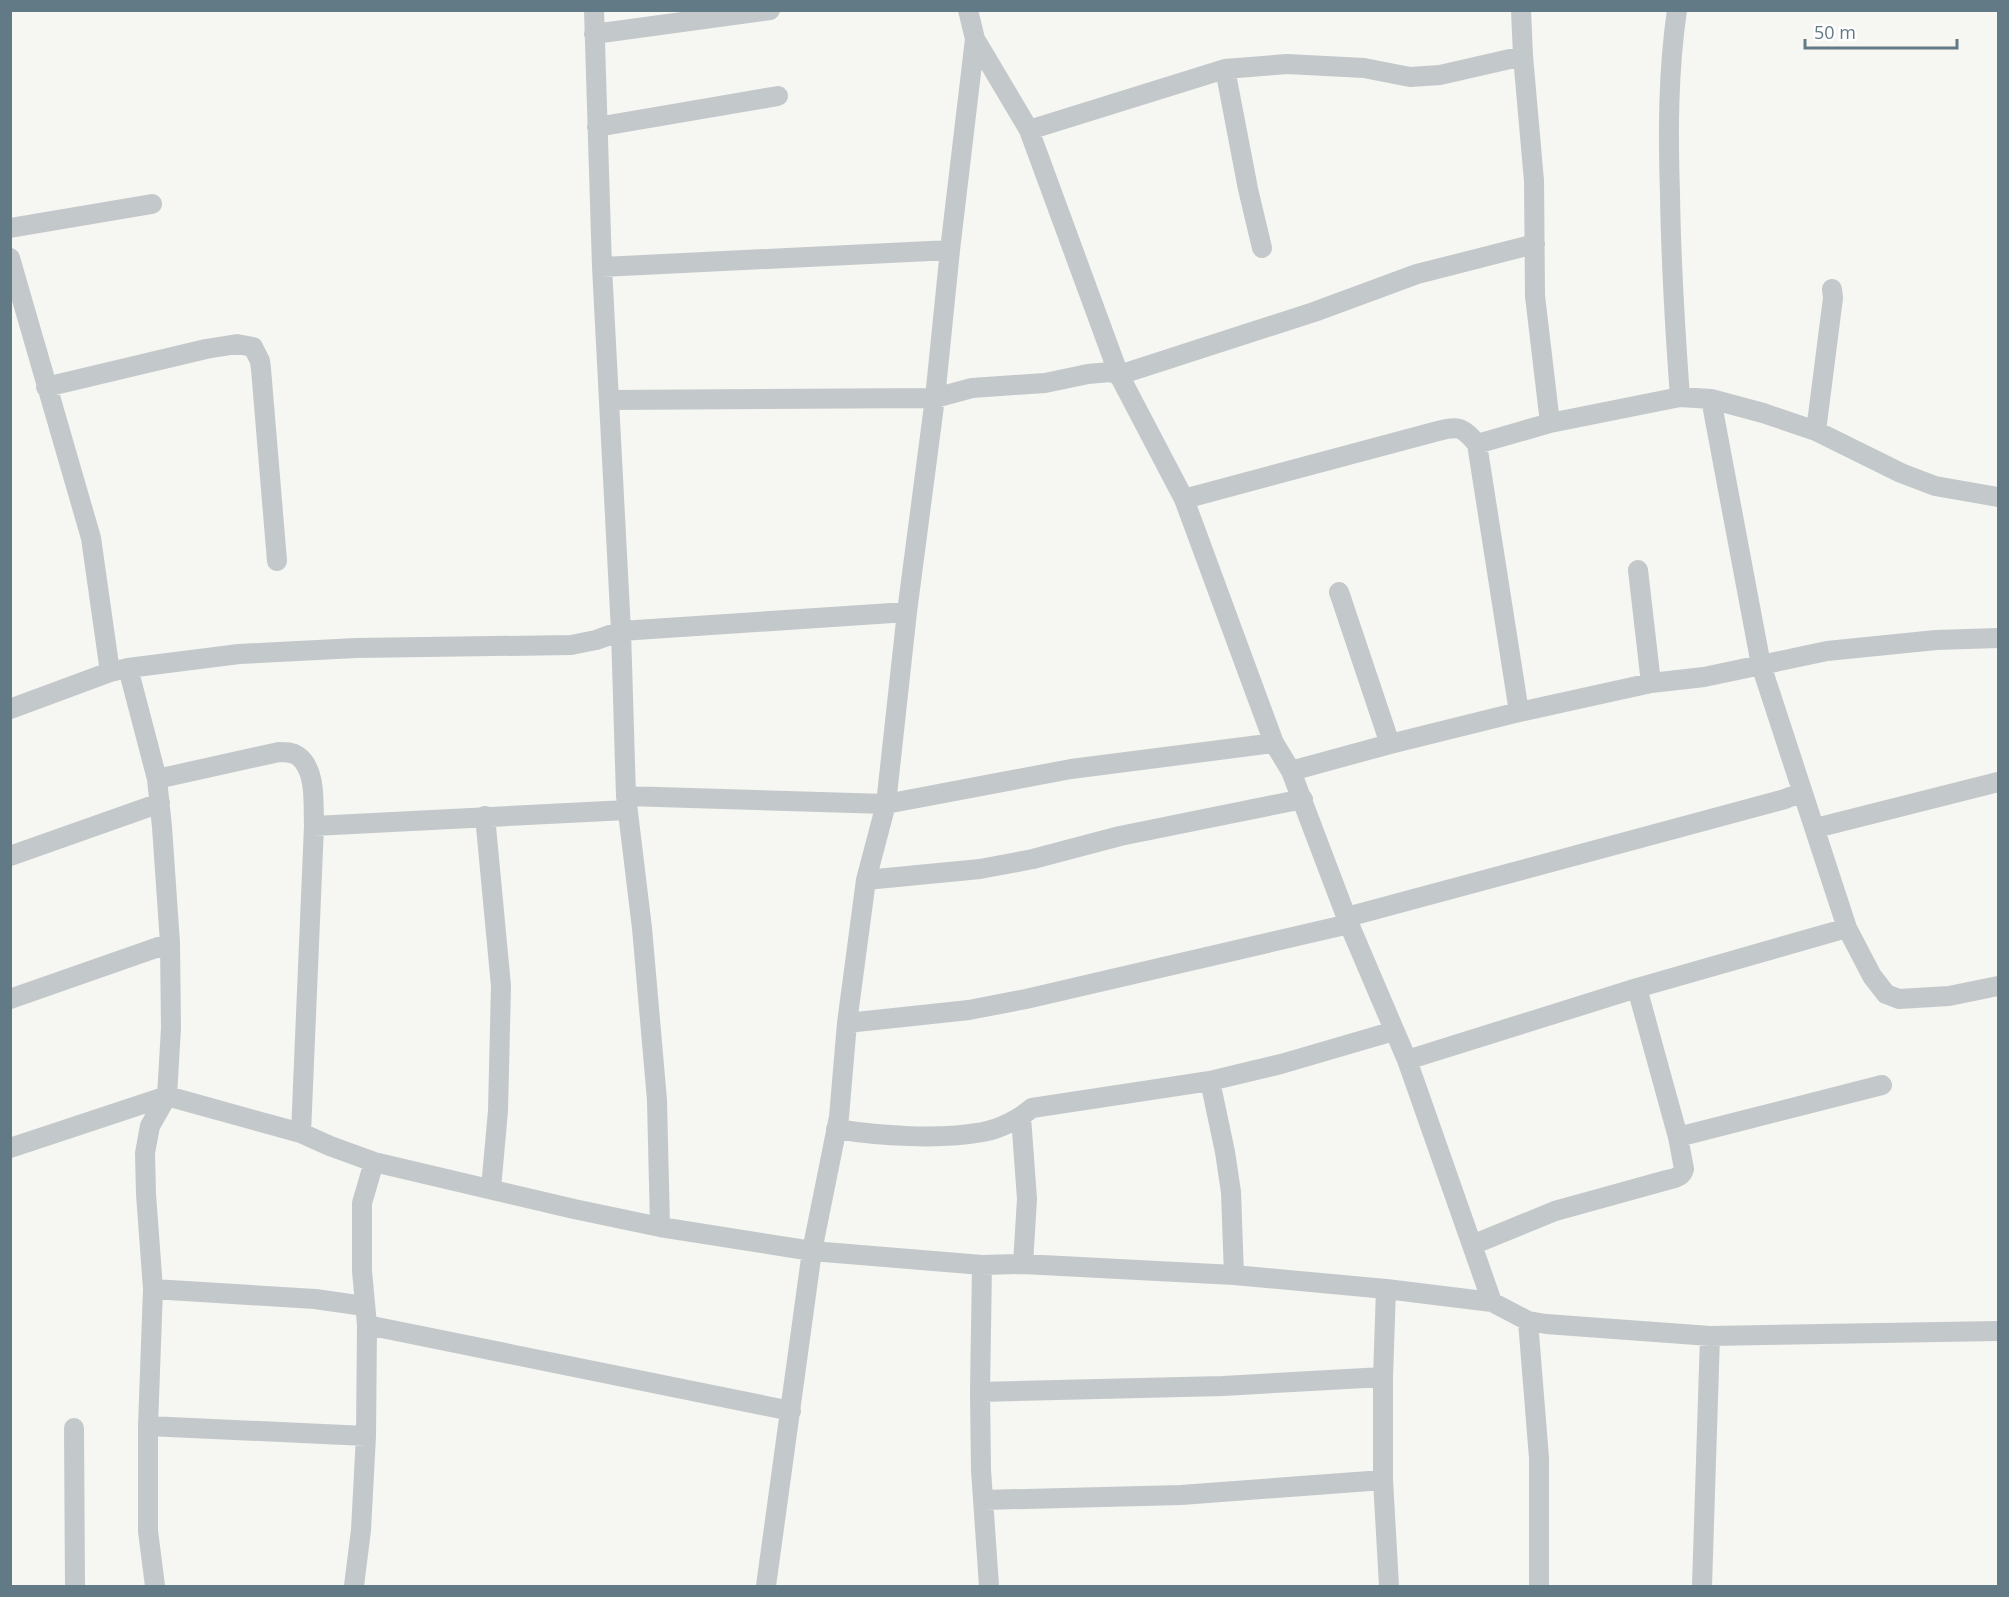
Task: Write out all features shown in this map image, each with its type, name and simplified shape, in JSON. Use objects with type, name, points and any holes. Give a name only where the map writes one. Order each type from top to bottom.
[{"type":"street","points":[[594,10],[602,267],[621,631],[626,803],[642,928],[657,1100],[660,1227]]},
{"type":"street","points":[[594,34],[770,10]]},
{"type":"street","points":[[968,10],[975,39],[1029,130],[1119,375],[1184,499],[1274,743],[1291,771],[1303,799],[1348,921],[1407,1060],[1492,1302]]},
{"type":"street","points":[[1521,10],[1534,181],[1535,296],[1550,423]]},
{"type":"street","points":[[1677,10],[1669,87],[1668,132],[1671,249],[1680,397]]},
{"type":"street","points":[[766,1587],[812,1251],[836,1129],[866,880],[886,804],[907,612],[936,398],[950,250],[975,39]]},
{"type":"street","points":[[1029,130],[1225,69],[1287,64],[1364,68],[1410,77],[1440,75],[1523,56]]},
{"type":"street","points":[[1225,69],[1262,248]]},
{"type":"street","points":[[597,127],[778,96]]},
{"type":"street","points":[[10,228],[152,204]]},
{"type":"street","points":[[609,400],[936,398],[972,388],[1046,383],[1110,372],[1119,375],[1314,312],[1417,274],[1535,244]]},
{"type":"street","points":[[602,267],[950,250]]},
{"type":"street","points":[[10,258],[91,538],[119,670],[157,779],[160,803],[169,908],[171,1028],[167,1096],[150,1126],[145,1153],[153,1289],[148,1426],[148,1531],[155,1587]]},
{"type":"street","points":[[1816,431],[1833,298],[1832,289]]},
{"type":"street","points":[[46,387],[206,349],[237,344],[253,347],[261,369],[278,561]]},
{"type":"street","points":[[1477,444],[1550,423],[1680,397],[1711,399],[1816,431],[1901,473],[1935,486],[1998,497]]},
{"type":"street","points":[[1711,399],[1761,665],[1847,928],[1872,976],[1886,994],[1899,999],[1949,996],[1998,986]]},
{"type":"street","points":[[1184,499],[1453,427],[1464,430],[1477,444],[1519,712]]},
{"type":"street","points":[[1638,570],[1651,683]]},
{"type":"street","points":[[1339,592],[1389,744]]},
{"type":"street","points":[[10,709],[119,670],[238,654],[344,648],[571,645],[596,640],[621,631],[907,612]]},
{"type":"street","points":[[1291,771],[1519,712],[1651,683],[1704,677],[1827,651],[1936,640],[1998,638]]},
{"type":"street","points":[[314,826],[485,816],[626,803],[886,804],[1071,769],[1274,743]]},
{"type":"street","points":[[157,779],[279,752],[298,756],[309,774],[314,826],[301,1133]]},
{"type":"street","points":[[1816,828],[1998,782]]},
{"type":"street","points":[[847,1023],[969,1010],[1026,999],[1348,921],[1785,799],[1802,792]]},
{"type":"street","points":[[866,880],[991,867],[1033,859],[1120,836],[1303,799]]},
{"type":"street","points":[[10,856],[160,803]]},
{"type":"street","points":[[485,816],[501,986],[498,1111],[491,1188]]},
{"type":"street","points":[[1407,1060],[1637,988],[1847,928]]},
{"type":"street","points":[[10,999],[170,943]]},
{"type":"street","points":[[1472,1245],[1555,1211],[1681,1175],[1684,1168],[1678,1137],[1637,988]]},
{"type":"street","points":[[836,1129],[933,1136],[984,1132],[1021,1118],[1032,1108],[1210,1081],[1281,1064],[1394,1031]]},
{"type":"street","points":[[1210,1081],[1226,1152],[1231,1192],[1233,1275]]},
{"type":"street","points":[[1678,1137],[1882,1085]]},
{"type":"street","points":[[10,1148],[167,1096],[301,1133],[374,1162],[660,1227],[812,1251],[982,1265],[1023,1264],[1233,1275],[1386,1289],[1492,1302],[1528,1321],[1710,1336],[1998,1331]]},
{"type":"street","points":[[1021,1118],[1027,1199],[1023,1264]]},
{"type":"street","points":[[354,1587],[361,1530],[366,1436],[366,1316],[362,1271],[362,1203],[374,1162]]},
{"type":"street","points":[[982,1265],[980,1392],[983,1500],[989,1587]]},
{"type":"street","points":[[153,1289],[315,1299],[366,1316],[791,1412]]},
{"type":"street","points":[[1386,1289],[1383,1480],[1389,1587]]},
{"type":"street","points":[[1528,1321],[1539,1458],[1539,1587]]},
{"type":"street","points":[[1702,1587],[1710,1336]]},
{"type":"street","points":[[980,1392],[1223,1386],[1383,1377]]},
{"type":"street","points":[[148,1426],[366,1436]]},
{"type":"street","points":[[74,1428],[75,1587]]},
{"type":"street","points":[[983,1500],[1181,1495],[1383,1480]]}]
